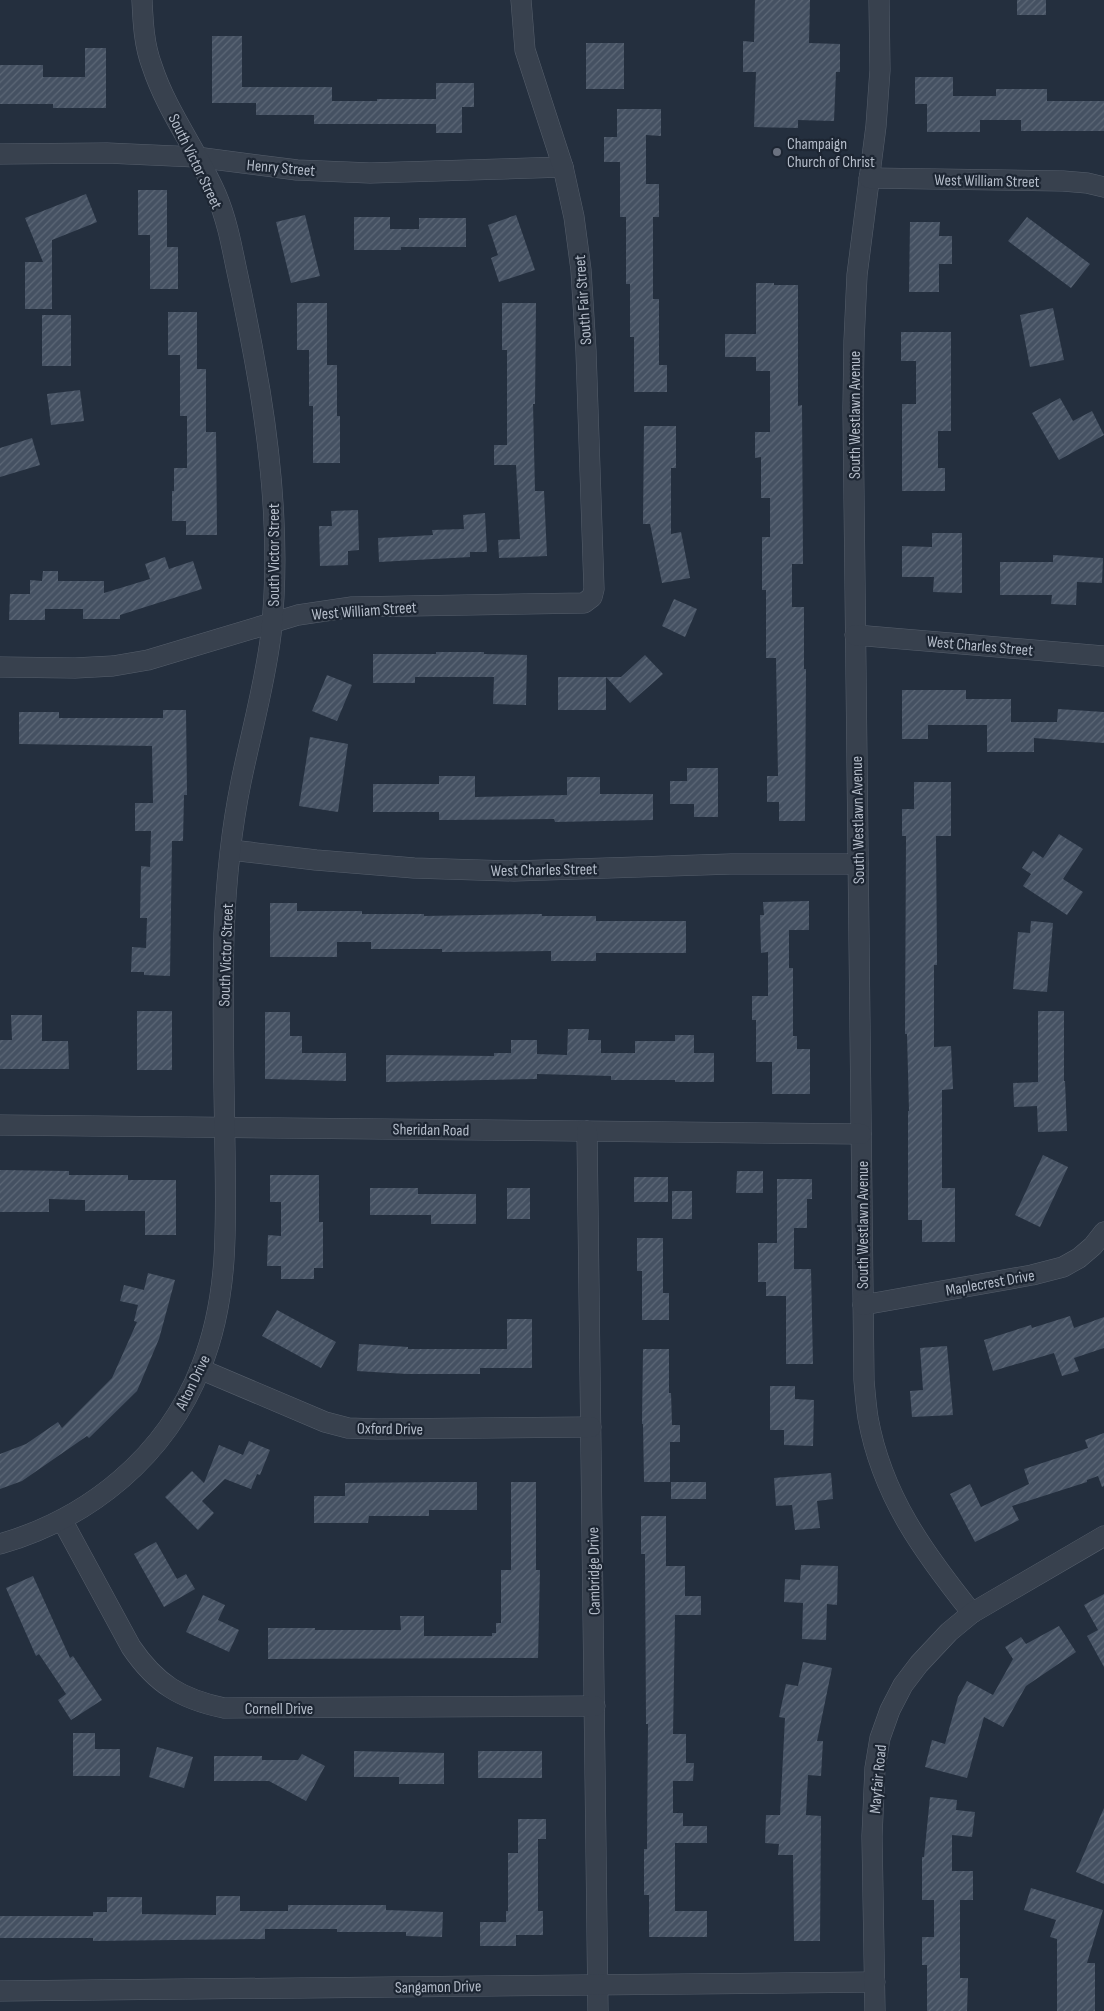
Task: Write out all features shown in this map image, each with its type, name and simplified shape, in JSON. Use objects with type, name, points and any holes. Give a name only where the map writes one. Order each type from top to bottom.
[{"type":"street","name":"South Victor Street","points":[[142,0],[145,39],[151,65],[164,95],[216,193],[228,229],[260,392],[271,470],[275,526],[272,622],[265,671],[240,787],[231,850],[224,931],[225,1127]]},
{"type":"street","name":"South Fair Street","points":[[521,0],[525,50],[563,167],[574,217],[581,270],[586,352],[594,589],[592,597],[584,603]]},
{"type":"street","name":"South Westlawn Avenue","points":[[879,0],[880,70],[876,126],[857,275],[854,341],[855,635],[864,1380],[868,1418],[880,1465],[892,1496],[910,1531],[972,1613]]},
{"type":"street","name":"Henry Street","points":[[0,154],[107,153],[196,157],[296,170],[370,173],[563,167]]},
{"type":"street","name":"West William Street","points":[[869,178],[1063,181],[1087,182],[1104,187]]},
{"type":"street","name":"West William Street","points":[[0,667],[75,668],[113,666],[148,660],[298,615],[352,607],[584,603]]},
{"type":"street","name":"West Charles Street","points":[[855,635],[1104,656]]},
{"type":"street","name":"West Charles Street","points":[[231,850],[316,860],[444,869],[514,871],[731,864],[858,864]]},
{"type":"street","name":"Sheridan Road","points":[[0,1125],[861,1134]]},
{"type":"street","name":"Alton Drive","points":[[0,1544],[24,1537],[62,1520],[102,1496],[137,1464],[178,1412],[200,1370],[212,1336],[223,1286],[226,1233],[225,1127]]},
{"type":"street","name":"Cambridge Drive","points":[[587,1131],[598,2011]]},
{"type":"street","name":"Maplecrest Drive","points":[[863,1305],[1032,1276],[1063,1267],[1079,1258],[1093,1246],[1104,1232]]},
{"type":"street","name":"Oxford Drive","points":[[200,1370],[325,1422],[348,1428],[591,1427]]},
{"type":"street","name":"Cornell Drive","points":[[62,1520],[131,1647],[143,1665],[160,1682],[180,1695],[200,1703],[224,1708],[595,1706]]},
{"type":"street","name":"Mayfair Road","points":[[875,2011],[872,1836],[875,1768],[880,1738],[890,1710],[903,1685],[948,1632],[972,1613],[1104,1536]]},
{"type":"street","name":"Sangamon Drive","points":[[0,1991],[875,1982]]},
{"type":"building","points":[[755,0],[810,0],[809,43],[840,44],[840,72],[836,72],[834,121],[798,120],[798,128],[754,127],[756,72],[743,72],[743,41],[754,42]]},
{"type":"building","points":[[1017,0],[1046,0],[1046,15],[1017,15]]},
{"type":"building","points":[[212,36],[242,36],[242,87],[332,87],[332,101],[377,101],[377,99],[436,99],[436,83],[474,83],[474,107],[462,107],[462,133],[436,133],[436,124],[314,124],[314,115],[256,115],[256,103],[212,103]]},
{"type":"building","points":[[586,43],[624,43],[624,89],[586,89]]},
{"type":"building","points":[[85,48],[106,48],[106,108],[53,108],[53,104],[0,104],[0,65],[43,65],[43,77],[85,77]]},
{"type":"building","points":[[915,77],[953,77],[953,96],[996,96],[996,89],[1047,89],[1047,101],[1104,101],[1104,131],[1021,131],[1021,120],[980,120],[980,132],[927,132],[927,104],[915,104]]},
{"type":"building","points":[[617,109],[661,109],[661,136],[646,135],[646,184],[659,184],[659,217],[653,217],[653,299],[659,299],[659,365],[667,365],[667,392],[634,392],[634,337],[630,337],[630,284],[626,284],[626,217],[620,217],[620,162],[604,162],[604,137],[617,137]]},
{"type":"building","points":[[138,190],[167,190],[167,247],[178,247],[178,289],[150,289],[150,235],[138,235]]},
{"type":"building","points":[[86,194],[97,222],[52,240],[52,309],[25,309],[25,262],[43,262],[25,218]]},
{"type":"building","points":[[305,215],[320,276],[291,283],[276,222]]},
{"type":"building","points":[[516,215],[535,270],[499,282],[491,258],[498,255],[488,225]]},
{"type":"building","points":[[354,217],[390,217],[390,229],[419,229],[419,218],[466,218],[466,247],[401,247],[401,250],[354,250]]},
{"type":"building","points":[[1027,217],[1090,264],[1071,288],[1008,241]]},
{"type":"building","points":[[910,222],[940,222],[939,236],[952,236],[952,264],[939,264],[939,292],[909,292]]},
{"type":"building","points":[[756,283],[798,285],[798,406],[802,405],[803,564],[792,564],[792,607],[804,607],[804,669],[806,669],[805,821],[779,821],[779,802],[767,802],[767,776],[778,776],[776,658],[766,658],[766,590],[762,590],[762,537],[770,537],[770,498],[761,498],[761,457],[755,458],[755,432],[770,432],[770,371],[756,371],[756,357],[725,357],[725,334],[756,334]]},
{"type":"building","points":[[297,303],[327,303],[327,365],[337,365],[337,416],[340,416],[340,463],[313,463],[313,406],[309,406],[309,350],[297,350]]},
{"type":"building","points":[[502,303],[536,303],[535,404],[533,404],[535,491],[544,491],[547,556],[499,558],[498,540],[520,539],[516,465],[494,465],[494,445],[507,445],[507,350],[502,350]]},
{"type":"building","points":[[1053,308],[1064,360],[1030,367],[1020,315]]},
{"type":"building","points":[[168,312],[197,312],[197,369],[206,369],[206,432],[216,432],[217,535],[186,535],[186,521],[172,521],[174,468],[187,468],[187,416],[180,416],[180,355],[168,355]]},
{"type":"building","points":[[42,315],[71,315],[71,366],[42,366]]},
{"type":"building","points":[[901,332],[951,332],[951,431],[938,431],[938,468],[945,468],[945,491],[902,491],[902,404],[916,404],[916,361],[901,361]]},
{"type":"building","points":[[80,390],[84,421],[51,425],[47,394]]},
{"type":"building","points":[[1060,398],[1073,421],[1092,411],[1104,435],[1059,460],[1032,413]]},
{"type":"building","points":[[644,426],[676,426],[676,468],[671,468],[671,534],[681,532],[690,578],[662,583],[650,524],[643,524]]},
{"type":"building","points":[[32,438],[40,465],[0,477],[0,448]]},
{"type":"building","points":[[358,510],[359,550],[348,551],[348,565],[320,566],[319,526],[332,526],[331,511]]},
{"type":"building","points":[[485,513],[487,552],[470,552],[470,557],[379,562],[378,538],[433,535],[432,530],[464,529],[463,515]]},
{"type":"building","points":[[932,533],[962,533],[962,593],[933,592],[934,577],[902,577],[902,546],[932,547]]},
{"type":"building","points":[[1053,555],[1103,558],[1102,583],[1077,582],[1076,605],[1051,604],[1052,595],[1000,595],[1000,562],[1053,562]]},
{"type":"building","points":[[165,557],[169,569],[193,561],[202,589],[120,615],[120,619],[83,619],[83,609],[45,609],[45,620],[9,620],[10,594],[30,594],[30,580],[42,581],[43,571],[58,571],[58,581],[104,581],[104,593],[150,579],[145,564]]},
{"type":"building","points":[[674,599],[697,609],[685,637],[662,626]]},
{"type":"building","points":[[436,652],[484,652],[484,654],[527,655],[526,705],[493,704],[494,677],[415,677],[415,683],[373,683],[373,654],[436,654]]},
{"type":"building","points":[[645,655],[663,674],[630,703],[606,677],[621,677]]},
{"type":"building","points":[[327,675],[352,685],[337,721],[312,711]]},
{"type":"building","points":[[558,677],[606,677],[606,710],[558,710]]},
{"type":"building","points":[[902,690],[966,690],[966,699],[1011,699],[1011,722],[1057,722],[1058,709],[1104,712],[1104,743],[1034,738],[1034,752],[987,752],[987,725],[928,725],[928,739],[902,739]]},
{"type":"building","points":[[163,710],[186,710],[187,795],[184,795],[183,841],[172,841],[170,976],[144,975],[144,972],[131,972],[132,947],[146,948],[147,918],[140,918],[141,866],[150,867],[151,831],[135,831],[135,803],[153,803],[152,746],[19,744],[19,712],[59,712],[59,718],[163,718]]},
{"type":"building","points":[[310,737],[348,744],[338,812],[299,806]]},
{"type":"building","points":[[687,768],[718,768],[718,817],[694,817],[694,804],[670,804],[670,781],[687,781]]},
{"type":"building","points":[[439,776],[475,776],[475,797],[567,795],[567,777],[600,777],[600,794],[653,794],[653,820],[555,822],[554,819],[439,820],[439,812],[373,812],[373,784],[439,784]]},
{"type":"building","points":[[914,782],[951,782],[951,836],[936,836],[937,965],[934,965],[934,1047],[951,1046],[953,1089],[942,1090],[942,1188],[955,1188],[955,1242],[922,1242],[922,1220],[908,1220],[909,1111],[907,1034],[905,1034],[906,836],[902,836],[902,809],[914,809]]},
{"type":"building","points":[[1059,834],[1083,849],[1063,879],[1083,892],[1067,915],[1023,886],[1031,874],[1022,868],[1033,851],[1043,858]]},
{"type":"building","points":[[809,901],[809,930],[789,930],[789,968],[793,968],[793,1036],[797,1036],[797,1049],[810,1049],[810,1094],[772,1094],[772,1062],[756,1062],[756,1020],[752,1020],[752,996],[768,996],[768,952],[761,953],[760,915],[764,915],[763,902]]},
{"type":"building","points":[[270,903],[297,903],[297,911],[362,911],[362,914],[424,914],[424,916],[542,914],[542,916],[596,916],[596,921],[686,921],[686,953],[596,953],[596,961],[551,961],[551,951],[442,952],[442,949],[371,949],[371,942],[337,942],[337,957],[270,957]]},
{"type":"building","points":[[1031,921],[1053,923],[1047,992],[1013,989],[1018,932],[1030,933]]},
{"type":"building","points":[[137,1011],[172,1011],[172,1070],[137,1070]]},
{"type":"building","points":[[1038,1011],[1064,1011],[1064,1081],[1067,1131],[1038,1132],[1037,1106],[1014,1107],[1013,1083],[1038,1082]]},
{"type":"building","points":[[265,1012],[290,1012],[290,1036],[302,1036],[302,1053],[346,1053],[346,1081],[265,1079]]},
{"type":"building","points":[[11,1015],[42,1015],[42,1041],[68,1041],[69,1069],[0,1069],[0,1040],[12,1040]]},
{"type":"building","points":[[568,1029],[589,1029],[588,1040],[601,1040],[601,1053],[635,1053],[635,1041],[675,1041],[675,1035],[694,1035],[694,1053],[714,1053],[714,1082],[611,1080],[611,1076],[537,1074],[537,1079],[386,1082],[386,1055],[494,1056],[494,1053],[511,1053],[511,1040],[537,1040],[537,1054],[567,1055]]},
{"type":"building","points":[[1043,1155],[1068,1167],[1040,1227],[1015,1215]]},
{"type":"building","points":[[0,1170],[69,1171],[69,1175],[128,1175],[128,1180],[176,1180],[176,1235],[145,1235],[145,1211],[85,1211],[85,1200],[49,1199],[49,1212],[0,1212]]},
{"type":"building","points":[[737,1171],[763,1171],[763,1193],[736,1193]]},
{"type":"building","points":[[270,1175],[319,1175],[319,1222],[323,1222],[323,1268],[314,1268],[314,1279],[281,1279],[281,1266],[267,1266],[268,1235],[281,1236],[281,1202],[270,1202]]},
{"type":"building","points":[[634,1177],[668,1177],[668,1202],[634,1202]]},
{"type":"building","points":[[777,1179],[812,1179],[812,1199],[807,1199],[807,1228],[794,1228],[794,1269],[811,1269],[813,1364],[786,1364],[786,1296],[766,1296],[766,1282],[758,1282],[758,1243],[777,1243]]},
{"type":"building","points":[[370,1188],[418,1188],[418,1194],[476,1194],[476,1224],[431,1224],[431,1215],[370,1215]]},
{"type":"building","points":[[507,1188],[530,1188],[530,1219],[507,1219]]},
{"type":"building","points":[[672,1191],[692,1191],[692,1219],[672,1219]]},
{"type":"building","points":[[637,1238],[663,1238],[663,1293],[669,1293],[669,1320],[642,1320],[642,1271],[637,1271]]},
{"type":"building","points":[[148,1273],[175,1280],[159,1339],[137,1391],[89,1438],[87,1436],[22,1481],[0,1489],[0,1454],[26,1444],[58,1422],[62,1428],[112,1378],[137,1322],[134,1321],[138,1305],[120,1301],[124,1285],[144,1290]]},
{"type":"building","points":[[277,1310],[336,1342],[321,1368],[262,1336]]},
{"type":"building","points":[[1070,1316],[1074,1328],[1104,1317],[1104,1348],[1074,1358],[1079,1371],[1062,1376],[1054,1353],[993,1371],[984,1340],[1031,1325],[1032,1328]]},
{"type":"building","points":[[507,1319],[532,1319],[532,1368],[480,1368],[480,1374],[407,1374],[357,1371],[359,1344],[408,1347],[408,1349],[507,1349]]},
{"type":"building","points":[[947,1346],[953,1415],[912,1417],[910,1391],[923,1390],[920,1348]]},
{"type":"building","points":[[643,1349],[669,1349],[669,1393],[671,1393],[672,1425],[680,1425],[680,1442],[670,1442],[670,1482],[644,1482],[642,1424]]},
{"type":"building","points":[[770,1386],[795,1386],[795,1399],[814,1400],[813,1446],[784,1445],[784,1430],[770,1430]]},
{"type":"building","points":[[1104,1433],[1104,1486],[1102,1487],[1098,1476],[1087,1480],[1087,1482],[1012,1506],[1019,1520],[975,1542],[950,1494],[970,1484],[981,1507],[1029,1484],[1024,1469],[1088,1448],[1085,1440]]},
{"type":"building","points":[[249,1441],[270,1450],[260,1475],[257,1474],[251,1489],[225,1479],[202,1501],[214,1513],[198,1530],[165,1497],[192,1471],[204,1483],[219,1445],[243,1455]]},
{"type":"building","points":[[831,1473],[833,1499],[817,1501],[820,1528],[795,1530],[792,1505],[776,1506],[774,1478]]},
{"type":"building","points":[[477,1482],[477,1510],[429,1510],[429,1516],[369,1516],[368,1523],[314,1523],[314,1496],[345,1496],[345,1483]]},
{"type":"building","points":[[511,1482],[536,1482],[536,1570],[540,1570],[538,1658],[268,1659],[268,1628],[401,1630],[400,1616],[424,1616],[424,1636],[492,1636],[492,1633],[496,1633],[496,1623],[501,1623],[501,1570],[511,1570]]},
{"type":"building","points":[[671,1482],[706,1482],[706,1499],[671,1499]]},
{"type":"building","points":[[641,1516],[666,1516],[666,1566],[685,1566],[685,1596],[701,1596],[701,1615],[675,1615],[673,1734],[686,1734],[686,1763],[694,1763],[693,1781],[673,1781],[673,1813],[683,1813],[683,1826],[707,1826],[707,1843],[675,1843],[675,1911],[707,1911],[707,1937],[649,1937],[649,1895],[644,1895],[644,1849],[647,1849],[648,1724],[646,1724],[645,1554],[641,1554]]},
{"type":"building","points":[[156,1542],[177,1579],[186,1574],[195,1589],[164,1607],[134,1554]]},
{"type":"building","points":[[801,1565],[838,1566],[837,1605],[827,1604],[826,1640],[802,1639],[803,1603],[784,1602],[785,1579],[800,1580]]},
{"type":"building","points":[[33,1576],[70,1658],[73,1656],[102,1700],[71,1720],[58,1700],[66,1694],[39,1654],[36,1656],[6,1588]]},
{"type":"building","points":[[1104,1594],[1104,1667],[1087,1636],[1098,1630],[1084,1605]]},
{"type":"building","points":[[203,1595],[225,1605],[218,1620],[239,1630],[229,1652],[186,1632]]},
{"type":"building","points":[[1059,1626],[1076,1652],[1026,1686],[1003,1727],[984,1717],[967,1778],[925,1767],[932,1740],[945,1744],[958,1697],[967,1681],[993,1695],[1013,1659],[1005,1647],[1021,1637],[1026,1644]]},
{"type":"building","points":[[803,1662],[832,1668],[817,1741],[823,1741],[821,1776],[808,1775],[806,1815],[821,1816],[820,1941],[794,1941],[793,1855],[778,1855],[779,1844],[765,1843],[766,1815],[780,1815],[785,1718],[779,1717],[786,1684],[798,1686]]},
{"type":"building","points":[[73,1733],[95,1733],[95,1749],[120,1749],[120,1776],[73,1776]]},
{"type":"building","points":[[157,1747],[193,1757],[184,1788],[149,1777]]},
{"type":"building","points":[[354,1751],[444,1753],[444,1784],[399,1784],[399,1777],[354,1777]]},
{"type":"building","points":[[478,1751],[542,1751],[542,1778],[478,1778]]},
{"type":"building","points":[[302,1754],[325,1766],[306,1801],[269,1781],[214,1781],[214,1756],[262,1756],[262,1760],[298,1760]]},
{"type":"building","points":[[930,1797],[957,1800],[956,1810],[975,1812],[972,1837],[952,1835],[952,1871],[973,1871],[973,1900],[960,1900],[960,1978],[968,1978],[967,2011],[927,2011],[927,1965],[922,1965],[922,1937],[934,1937],[934,1900],[922,1900],[922,1857],[924,1857]]},
{"type":"building","points":[[1104,1808],[1104,1884],[1076,1872]]},
{"type":"building","points":[[518,1819],[546,1819],[546,1839],[538,1839],[538,1911],[543,1911],[543,1935],[516,1935],[516,1946],[480,1946],[480,1922],[506,1922],[506,1911],[508,1911],[508,1853],[518,1853]]},
{"type":"building","points":[[1031,1888],[1103,1910],[1087,1963],[1095,1963],[1095,2011],[1057,2011],[1057,1939],[1050,1937],[1056,1920],[1024,1910]]},
{"type":"building","points":[[216,1896],[240,1896],[240,1911],[288,1911],[288,1905],[386,1905],[386,1910],[443,1912],[442,1937],[406,1936],[406,1932],[337,1932],[337,1929],[265,1929],[265,1939],[93,1941],[93,1938],[0,1938],[0,1916],[93,1916],[93,1912],[107,1912],[107,1897],[142,1897],[142,1914],[216,1915]]},
{"type":"place","name":"Champaign Church of Christ","points":[[777,152]]}]
